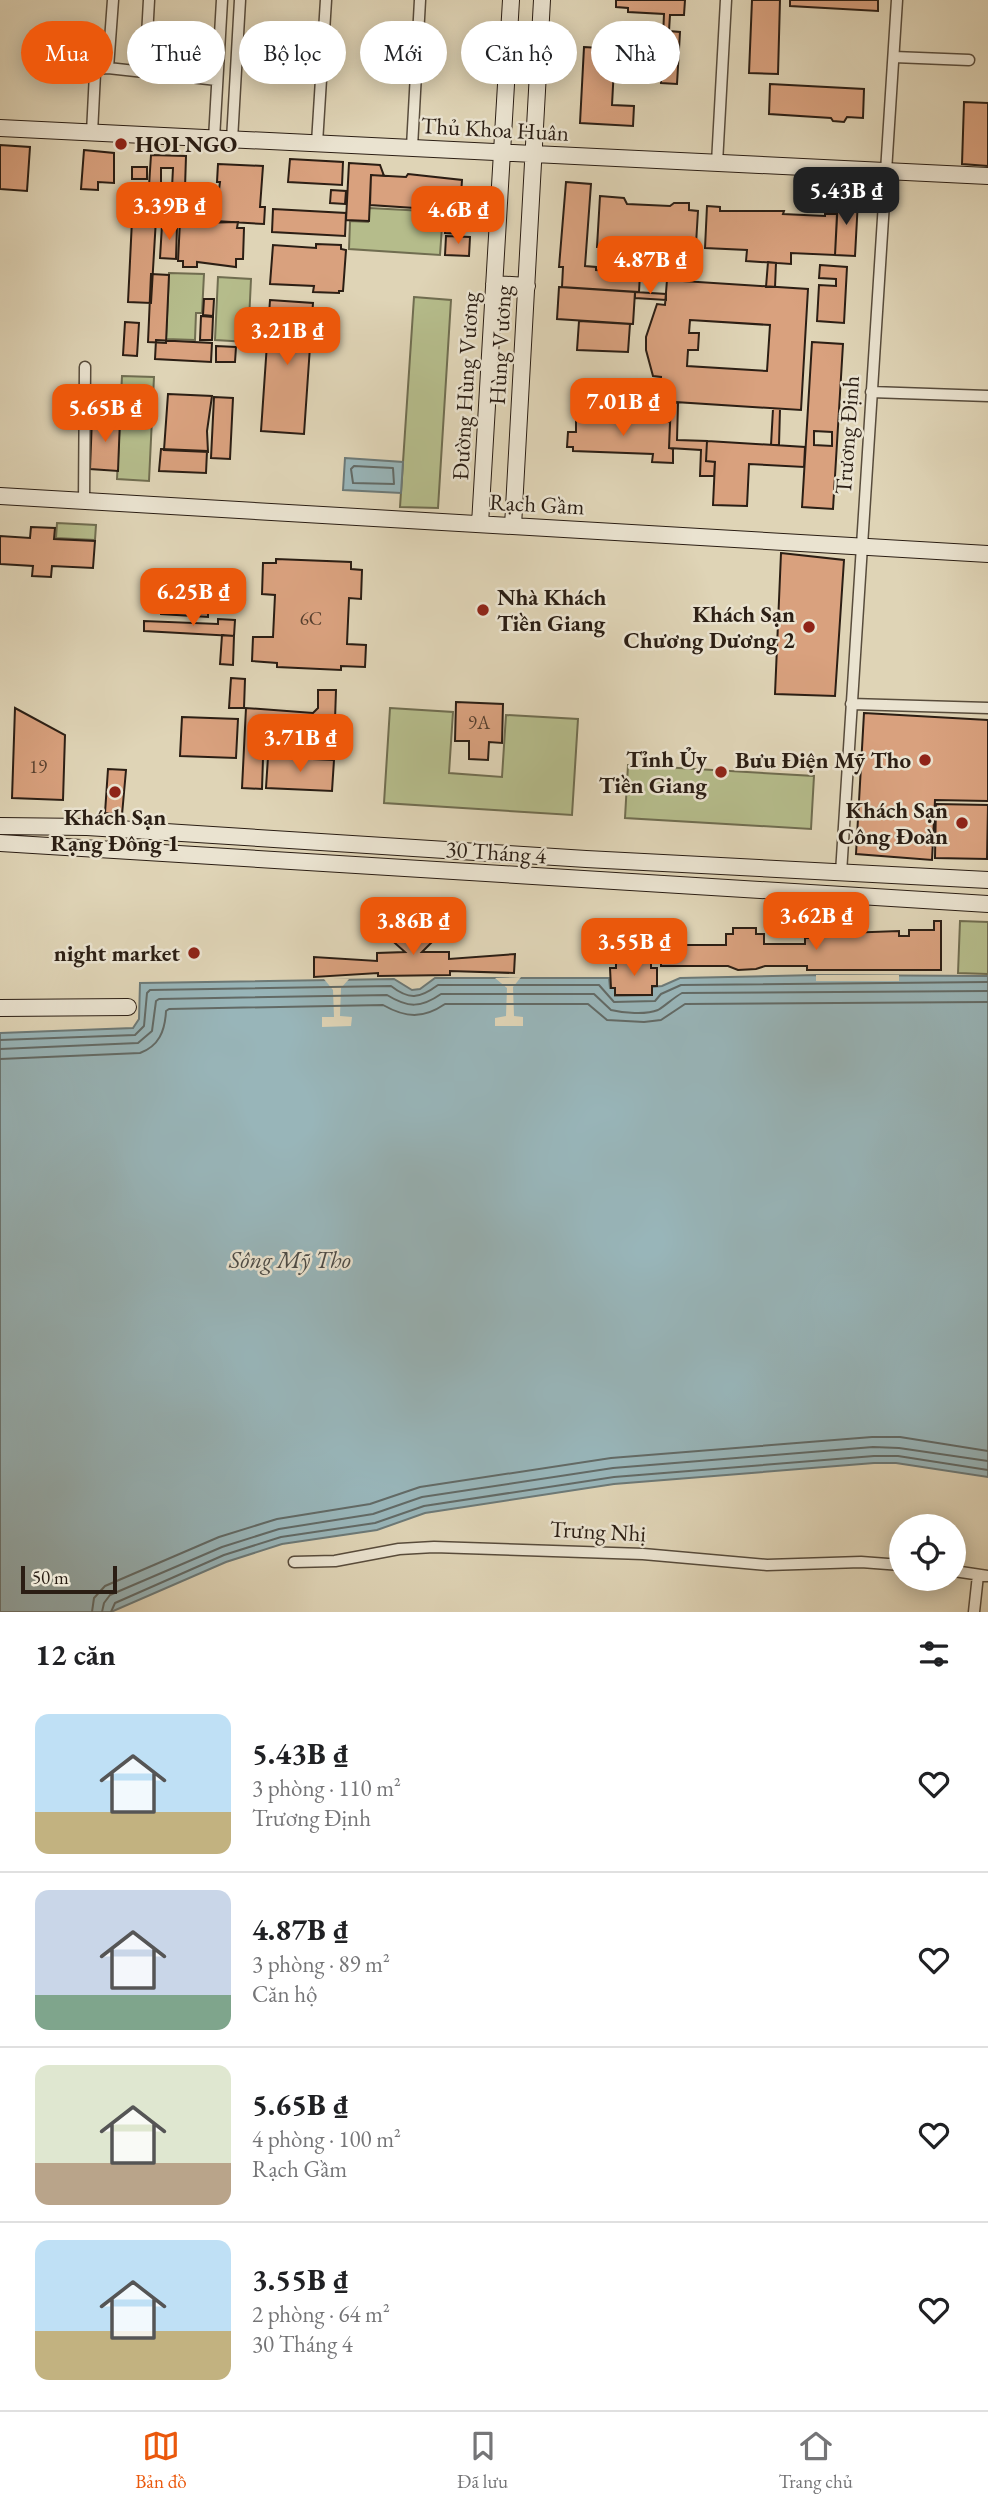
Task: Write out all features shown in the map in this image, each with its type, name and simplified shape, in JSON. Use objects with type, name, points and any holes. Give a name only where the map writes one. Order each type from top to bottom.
[{"type":"main road","name":"Đường Hùng Vương","points":[[480,524],[511,0]]},
{"type":"main road","name":"Hùng Vương","points":[[513,526],[542,0]]},
{"type":"main road","name":"Thủ Khoa Huân","points":[[0,128],[988,176]]},
{"type":"main road","points":[[494,284],[527,286]]},
{"type":"main road","name":"Rạch Gầm","points":[[0,496],[988,554]]},
{"type":"main road","name":"30 Tháng 4","points":[[0,826],[87,827],[586,859],[988,880]]},
{"type":"main road","points":[[85,848],[87,827]]},
{"type":"main road","points":[[221,858],[223,836]]},
{"type":"main road","name":"30 Tháng 4","points":[[0,843],[988,904]]},
{"type":"main road","points":[[584,880],[586,859]]},
{"type":"main road","points":[[841,873],[841,896]]},
{"type":"main road","points":[[0,1008],[128,1007]]},
{"type":"street","points":[[111,21],[113,0]]},
{"type":"street","points":[[148,21],[149,0]]},
{"type":"street","points":[[221,21],[222,0]]},
{"type":"street","points":[[232,139],[240,0]]},
{"type":"street","points":[[317,144],[326,0]]},
{"type":"street","points":[[412,148],[420,0]]},
{"type":"street","points":[[717,163],[726,0]]},
{"type":"street","name":"Trương Định","points":[[841,873],[897,0]]},
{"type":"street","points":[[894,57],[969,60]]},
{"type":"street","points":[[92,133],[94,84]]},
{"type":"street","points":[[214,139],[217,84]]},
{"type":"street","points":[[84,502],[85,367]]},
{"type":"street","points":[[871,391],[988,396]]},
{"type":"street","points":[[851,704],[988,708]]},
{"type":"street","name":"Trưng Nhị","points":[[294,1562],[335,1561],[412,1547],[446,1547],[643,1554],[767,1565],[861,1562],[889,1564]]},
{"type":"street","points":[[974,1612],[983,1575]]},
{"type":"green space","points":[[369,208],[443,212],[440,255],[349,249],[350,221],[368,222]]},
{"type":"green space","points":[[169,273],[204,274],[202,313],[196,313],[195,340],[166,339]]},
{"type":"green space","points":[[218,277],[251,279],[248,342],[215,340]]},
{"type":"green space","points":[[414,297],[451,300],[438,508],[400,507]]},
{"type":"green space","points":[[122,376],[154,377],[149,481],[117,479]]},
{"type":"green space","points":[[57,523],[96,525],[95,540],[56,538]]},
{"type":"green space","points":[[390,708],[453,712],[449,773],[502,777],[506,715],[578,719],[572,815],[384,803]]},
{"type":"green space","points":[[628,765],[814,776],[811,829],[625,818]]},
{"type":"green space","points":[[960,921],[988,922],[988,974],[958,973]]},
{"type":"water","points":[[345,458],[403,462],[401,493],[343,490]]},
{"type":"water","name":"Sông Mỹ Tho","points":[[816,975],[988,976],[988,1477],[896,1463],[874,1463],[614,1484],[425,1513],[377,1530],[282,1544],[226,1562],[111,1612],[0,1612],[0,1033],[133,1028],[139,1019],[140,983],[394,979],[412,990],[420,989],[435,978],[609,978],[610,988],[615,988],[615,996],[652,995],[652,987],[662,986],[680,978]]},
{"type":"pier","points":[[816,975],[899,975],[899,981],[816,981]]},
{"type":"pier","points":[[521,977],[513,987],[514,1016],[523,1017],[523,1026],[495,1026],[495,1018],[506,1016],[507,988],[495,978]]},
{"type":"pier","points":[[324,979],[349,979],[341,988],[340,1016],[352,1017],[351,1026],[322,1027],[322,1017],[334,1017],[333,990]]},
{"type":"building","points":[[616,0],[685,0],[684,15],[670,15],[670,21],[664,21],[664,14],[628,12],[628,8],[616,7]]},
{"type":"building","points":[[752,0],[780,0],[778,74],[749,73]]},
{"type":"building","points":[[790,0],[878,0],[878,11],[790,6]]},
{"type":"building","points":[[584,47],[591,47],[591,84],[613,84],[612,105],[634,106],[633,126],[580,123]]},
{"type":"building","points":[[770,84],[864,89],[863,118],[847,117],[844,122],[833,121],[831,118],[769,114]]},
{"type":"building","points":[[964,102],[988,103],[988,166],[962,164]]},
{"type":"building","points":[[0,145],[30,147],[27,191],[0,189]]},
{"type":"building","points":[[84,150],[114,153],[114,183],[98,182],[98,190],[81,189]]},
{"type":"building","points":[[151,155],[186,156],[185,188],[172,188],[173,168],[161,168],[161,187],[149,186]]},
{"type":"building","points":[[290,159],[343,162],[342,185],[288,182]]},
{"type":"building","points":[[349,163],[380,165],[384,176],[371,175],[369,221],[346,220]]},
{"type":"building","points":[[218,164],[263,166],[260,207],[265,207],[264,224],[215,221],[220,182],[217,182]]},
{"type":"building","points":[[132,167],[147,167],[147,179],[132,179]]},
{"type":"building","points":[[408,174],[462,180],[460,211],[370,205],[371,175],[406,177]]},
{"type":"building","points":[[566,182],[591,184],[585,266],[596,267],[596,270],[640,273],[639,292],[562,287],[563,267],[559,267]]},
{"type":"building","points":[[331,190],[346,191],[345,204],[330,203]]},
{"type":"building","points":[[185,193],[202,193],[201,214],[184,213],[184,206],[179,206],[179,199],[184,199]]},
{"type":"building","points":[[600,196],[624,198],[627,204],[670,206],[674,203],[689,203],[689,210],[698,211],[696,244],[686,243],[686,247],[624,244],[621,248],[597,247]]},
{"type":"building","points":[[838,199],[858,200],[855,256],[835,255]]},
{"type":"building","points":[[133,200],[157,202],[151,303],[128,302]]},
{"type":"building","points":[[707,206],[720,207],[720,211],[784,211],[783,214],[825,216],[837,214],[835,255],[791,253],[791,264],[746,261],[747,250],[705,248]]},
{"type":"building","points":[[273,209],[346,213],[345,236],[272,232]]},
{"type":"building","points":[[185,215],[200,216],[200,223],[238,222],[237,228],[244,228],[243,259],[236,259],[236,267],[197,262],[197,267],[183,267],[183,261],[178,261],[180,221],[185,222]]},
{"type":"building","points":[[446,217],[463,218],[462,234],[445,233]]},
{"type":"building","points":[[162,225],[177,226],[176,259],[160,258]]},
{"type":"building","points":[[446,236],[470,237],[469,256],[445,255]]},
{"type":"building","points":[[316,244],[341,245],[341,249],[346,250],[343,291],[313,292],[314,286],[270,284],[273,245],[316,248]]},
{"type":"building","points":[[676,247],[686,247],[685,281],[674,281]]},
{"type":"building","points":[[608,248],[616,248],[616,272],[607,271]]},
{"type":"building","points":[[768,262],[776,263],[775,287],[766,287]]},
{"type":"building","points":[[820,265],[847,267],[844,323],[817,321],[819,285],[836,286],[836,279],[819,278]]},
{"type":"building","points":[[151,274],[169,275],[166,343],[148,342]]},
{"type":"building","points":[[667,280],[808,289],[801,410],[660,401],[661,377],[653,376],[646,350],[646,337],[657,304],[665,305]],"holes":[[[690,320],[770,325],[767,371],[687,366],[688,350],[698,350],[699,333],[689,333]]]},
{"type":"building","points":[[559,287],[635,292],[633,324],[557,319]]},
{"type":"building","points":[[635,292],[666,294],[666,300],[635,298]]},
{"type":"building","points":[[204,299],[214,299],[213,316],[203,315]]},
{"type":"building","points":[[270,300],[313,303],[304,434],[261,431]]},
{"type":"building","points":[[201,316],[213,317],[212,340],[200,340]]},
{"type":"building","points":[[579,321],[630,324],[628,352],[577,350]]},
{"type":"building","points":[[125,322],[139,323],[137,356],[123,355]]},
{"type":"building","points":[[156,340],[212,343],[211,362],[155,359]]},
{"type":"building","points":[[812,342],[843,344],[833,509],[802,507]],"holes":[[[814,431],[832,432],[832,446],[814,445]]]},
{"type":"building","points":[[216,346],[236,347],[235,362],[216,362]]},
{"type":"building","points":[[168,394],[212,396],[207,431],[208,452],[164,450]]},
{"type":"building","points":[[214,397],[233,398],[230,459],[211,458]]},
{"type":"building","points":[[671,402],[678,403],[677,440],[707,441],[706,461],[715,462],[714,476],[700,476],[701,450],[669,448]]},
{"type":"building","points":[[773,409],[780,409],[779,445],[771,445]]},
{"type":"building","points":[[610,416],[629,417],[633,421],[670,422],[669,448],[673,449],[673,463],[652,462],[653,454],[573,451],[573,447],[567,447],[568,432],[576,432],[576,419],[608,420]]},
{"type":"building","points":[[92,418],[120,419],[118,471],[90,469]]},
{"type":"building","points":[[707,441],[805,447],[804,467],[749,464],[747,506],[713,505],[715,462],[706,461]]},
{"type":"building","points":[[161,449],[207,451],[206,473],[159,471]]},
{"type":"building","points":[[31,527],[55,528],[54,539],[95,541],[93,568],[52,566],[51,577],[32,576],[33,566],[0,564],[0,536],[30,538]]},
{"type":"building","name":"Khách Sạn Chương Dương 2","points":[[781,553],[844,560],[835,696],[775,694]]},
{"type":"building","points":[[276,559],[351,562],[351,569],[362,570],[361,599],[349,598],[347,644],[366,645],[365,667],[341,666],[341,670],[277,667],[277,663],[252,661],[253,637],[273,637],[275,595],[262,594],[263,563],[276,563]]},
{"type":"building","points":[[163,578],[208,580],[208,583],[216,584],[215,612],[208,611],[208,617],[161,614],[161,609],[154,609],[156,581],[163,581]]},
{"type":"building","points":[[218,619],[235,620],[234,636],[144,631],[144,621],[218,624]]},
{"type":"building","points":[[222,635],[234,636],[233,665],[220,664]]},
{"type":"building","points":[[231,678],[245,679],[244,708],[229,708]]},
{"type":"building","points":[[318,690],[336,690],[335,720],[322,731],[264,728],[262,789],[242,788],[246,708],[313,713],[318,708]]},
{"type":"building","points":[[456,702],[503,704],[502,743],[489,742],[488,760],[469,759],[469,741],[455,741]]},
{"type":"building","points":[[15,708],[65,735],[63,800],[12,798]]},
{"type":"building","name":"Bưu Điện Mỹ Tho","points":[[864,713],[988,720],[988,801],[935,800],[932,860],[856,854]]},
{"type":"building","points":[[182,717],[238,719],[236,758],[180,756]]},
{"type":"building","points":[[268,757],[334,760],[332,791],[266,788]]},
{"type":"building","name":"Khách Sạn Rạng Đông 1","points":[[108,769],[126,770],[122,815],[105,813]]},
{"type":"building","name":"Khách Sạn Công Đoàn","points":[[936,804],[988,805],[987,859],[935,858]]},
{"type":"building","points":[[413,911],[438,936],[422,952],[449,952],[449,959],[515,954],[514,973],[450,971],[450,975],[378,976],[378,973],[314,977],[314,957],[377,961],[377,953],[405,952],[387,936]]},
{"type":"building","points":[[934,921],[941,921],[941,970],[807,970],[807,966],[765,966],[738,970],[728,966],[661,966],[661,947],[670,947],[670,940],[685,940],[685,945],[726,945],[726,934],[733,934],[733,928],[756,928],[756,934],[764,934],[764,944],[805,944],[805,938],[817,938],[817,934],[899,931],[899,936],[909,936],[909,930],[934,930]]},
{"type":"building","points":[[616,962],[651,962],[651,968],[657,968],[657,986],[652,986],[652,995],[615,995],[615,988],[611,988],[610,968],[616,968]]},
{"type":"place","name":"HOI NGO","points":[[121,144]]},
{"type":"place","name":"Nhà Khách Tiền Giang","points":[[483,610]]},
{"type":"place","name":"Khách Sạn Chương Dương 2","points":[[809,627]]},
{"type":"place","name":"Bưu Điện Mỹ Tho","points":[[925,760]]},
{"type":"place","name":"Tỉnh Ủy Tiền Giang","points":[[721,772]]},
{"type":"place","name":"Khách Sạn Rạng Đông 1","points":[[115,792]]},
{"type":"place","name":"Khách Sạn Công Đoàn","points":[[962,823]]},
{"type":"place","name":"night market","points":[[194,953]]}]
